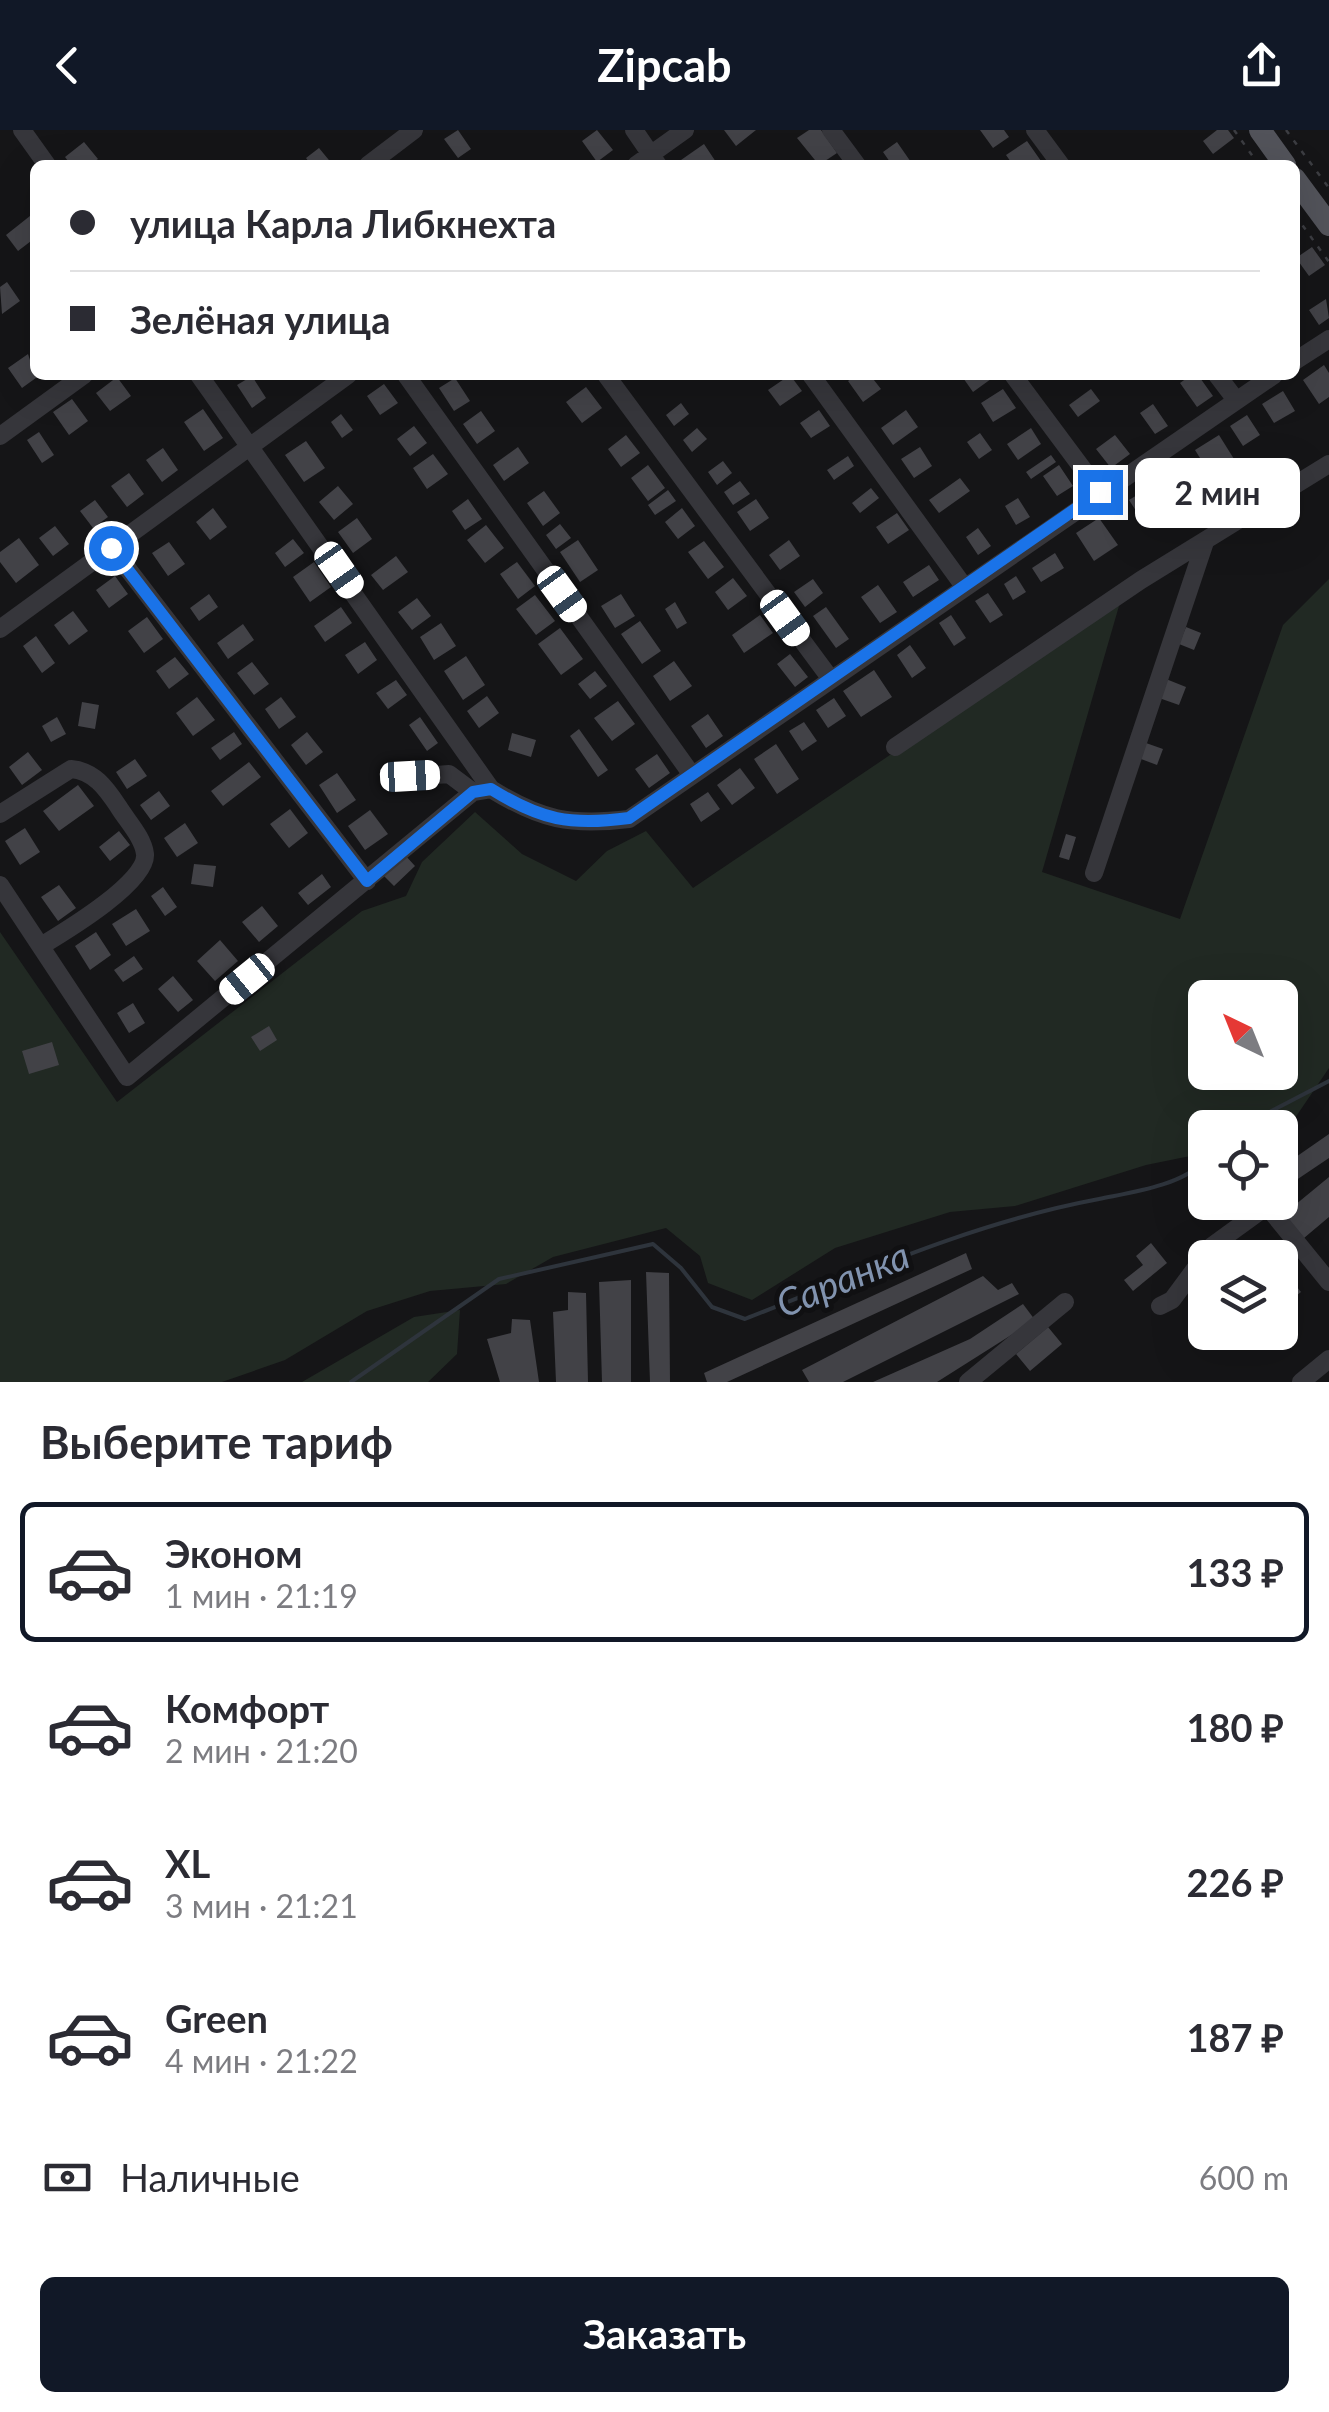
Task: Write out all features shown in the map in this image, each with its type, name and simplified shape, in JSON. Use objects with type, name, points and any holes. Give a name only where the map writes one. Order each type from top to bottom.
[{"type":"main road","points":[[1260,130],[1281,160]]},
{"type":"main road","points":[[1300,185],[1329,226]]},
{"type":"street","points":[[22,130],[43,160]]},
{"type":"street","points":[[375,160],[414,130]]},
{"type":"street","points":[[634,130],[647,160]]},
{"type":"street","points":[[650,160],[685,130]]},
{"type":"street","points":[[831,130],[853,160]]},
{"type":"street","points":[[1035,130],[1057,160]]},
{"type":"street","points":[[1300,359],[1329,339]]},
{"type":"street","points":[[0,436],[77,380]]},
{"type":"street","points":[[203,380],[252,446],[482,790]]},
{"type":"street","points":[[0,629],[341,380]]},
{"type":"street","points":[[410,380],[692,775]]},
{"type":"street","points":[[610,380],[830,678]]},
{"type":"street","points":[[814,380],[963,585]]},
{"type":"street","points":[[1017,380],[1100,492]]},
{"type":"street","points":[[1221,380],[1236,400]]},
{"type":"street","points":[[410,776],[449,774],[530,813],[582,824],[629,818],[1266,380]]},
{"type":"street","points":[[895,748],[1141,580],[1292,483],[1329,464]]},
{"type":"street","points":[[1094,873],[1205,542]]},
{"type":"street","points":[[111,548],[367,881]]},
{"type":"street","points":[[0,814],[71,768],[84,770],[104,786],[141,841],[146,858],[124,888],[42,946]]},
{"type":"street","points":[[0,886],[127,1077],[482,790]]},
{"type":"street","points":[[1160,1306],[1172,1300],[1212,1246],[1267,1206],[1329,1282]]},
{"type":"street","points":[[968,1382],[1065,1302]]},
{"type":"street","points":[[1301,1382],[1329,1359]]},
{"type":"path","points":[[1234,130],[1255,160]]},
{"type":"path","points":[[1286,130],[1329,188]]},
{"type":"path","points":[[1300,222],[1329,262]]},
{"type":"path","points":[[1321,252],[1329,246]]},
{"type":"shaded area","points":[[1329,579],[1329,1068],[1298,1114],[1298,1110],[1188,1110],[1188,1156],[1146,1165],[1015,1206],[950,1212],[835,1248],[752,1300],[708,1283],[700,1256],[666,1228],[553,1257],[506,1284],[430,1291],[367,1311],[285,1360],[222,1382],[0,1382],[0,932],[117,1102],[362,911],[406,896],[422,862],[475,812],[522,854],[576,881],[607,851],[646,831],[693,888],[1121,599],[1042,872],[1180,919],[1283,625]]},
{"type":"shaded area","points":[[460,1310],[457,1354],[428,1382],[302,1382],[414,1317]]},
{"type":"building","points":[[458,130],[471,149],[458,158],[444,139]]},
{"type":"building","points":[[597,130],[613,150],[596,160],[582,141]]},
{"type":"building","points":[[724,130],[756,130],[736,146]]},
{"type":"building","points":[[809,130],[821,130],[837,153],[826,160],[815,160],[797,138]]},
{"type":"building","points":[[980,130],[1004,130],[1009,137],[993,148]]},
{"type":"building","points":[[1217,130],[1228,130],[1234,138],[1213,154],[1203,141]]},
{"type":"building","points":[[1027,141],[1040,160],[1010,160],[1006,155]]},
{"type":"building","points":[[84,142],[98,159],[67,160],[65,157]]},
{"type":"building","points":[[897,142],[910,160],[889,160],[883,152]]},
{"type":"building","points":[[704,144],[715,160],[681,160]]},
{"type":"building","points":[[319,148],[329,160],[307,160]]},
{"type":"building","points":[[30,216],[30,242],[18,251],[6,235]]},
{"type":"building","points":[[1312,247],[1325,265],[1309,276],[1300,264],[1300,255]]},
{"type":"building","points":[[7,282],[20,301],[2,314],[0,287]]},
{"type":"building","points":[[1326,299],[1329,318],[1319,325],[1309,310]]},
{"type":"building","points":[[28,354],[30,380],[33,380],[22,388],[8,368]]},
{"type":"building","points":[[1324,365],[1329,373],[1329,397],[1319,404],[1303,380]]},
{"type":"building","points":[[113,380],[119,380],[131,396],[110,411],[96,393]]},
{"type":"building","points":[[255,380],[266,398],[252,408],[237,385]]},
{"type":"building","points":[[456,380],[470,401],[454,411],[439,388]]},
{"type":"building","points":[[783,380],[794,380],[802,391],[780,406],[768,390]]},
{"type":"building","points":[[874,380],[881,389],[863,402],[848,381]]},
{"type":"building","points":[[965,380],[990,380],[973,392]]},
{"type":"building","points":[[1202,380],[1213,396],[1197,407],[1180,383]]},
{"type":"building","points":[[384,384],[398,403],[380,415],[367,396]]},
{"type":"building","points":[[586,387],[602,408],[582,423],[566,402]]},
{"type":"building","points":[[1003,389],[1016,408],[993,422],[981,403]]},
{"type":"building","points":[[1091,389],[1100,401],[1078,417],[1069,405]]},
{"type":"building","points":[[1283,391],[1295,411],[1274,423],[1262,404]]},
{"type":"building","points":[[72,399],[88,421],[69,435],[53,412]]},
{"type":"building","points":[[681,403],[689,414],[674,426],[666,415]]},
{"type":"building","points":[[1153,404],[1168,426],[1155,434],[1140,413]]},
{"type":"building","points":[[203,409],[223,438],[204,451],[184,422]]},
{"type":"building","points":[[819,410],[830,426],[811,438],[800,423]]},
{"type":"building","points":[[906,410],[918,427],[893,445],[881,428]]},
{"type":"building","points":[[481,411],[495,431],[477,444],[463,424]]},
{"type":"building","points":[[341,414],[353,430],[342,438],[331,422]]},
{"type":"building","points":[[1247,415],[1260,435],[1243,446],[1230,426]]},
{"type":"building","points":[[414,426],[427,443],[410,456],[397,439]]},
{"type":"building","points":[[697,428],[707,439],[692,452],[683,440]]},
{"type":"building","points":[[1031,428],[1041,444],[1018,460],[1007,444]]},
{"type":"building","points":[[39,432],[54,455],[42,463],[27,440]]},
{"type":"building","points":[[980,433],[992,450],[979,459],[967,442]]},
{"type":"building","points":[[626,435],[640,453],[621,467],[608,449]]},
{"type":"building","points":[[1115,435],[1130,454],[1111,468],[1096,449]]},
{"type":"building","points":[[1219,435],[1234,459],[1210,474],[1195,450]]},
{"type":"building","points":[[306,441],[325,468],[304,482],[285,455]]},
{"type":"building","points":[[518,447],[529,463],[504,481],[493,465]]},
{"type":"building","points":[[920,447],[932,466],[914,478],[901,459]]},
{"type":"building","points":[[163,448],[178,470],[162,482],[146,460]]},
{"type":"building","points":[[433,454],[448,474],[427,489],[413,468]]},
{"type":"building","points":[[1051,455],[1056,462],[1031,479],[1026,472]]},
{"type":"building","points":[[848,456],[854,466],[834,480],[827,470]]},
{"type":"building","points":[[723,461],[732,473],[717,485],[708,472]]},
{"type":"building","points":[[1182,461],[1197,485],[1180,496],[1165,473]]},
{"type":"building","points":[[648,465],[665,488],[648,501],[631,478]]},
{"type":"building","points":[[1059,465],[1073,486],[1057,496],[1043,476]]},
{"type":"building","points":[[129,473],[144,494],[127,507],[111,486]]},
{"type":"building","points":[[960,478],[970,491],[939,513],[929,500]]},
{"type":"building","points":[[740,481],[750,494],[733,505],[724,492]]},
{"type":"building","points":[[338,486],[353,504],[334,520],[319,502]]},
{"type":"building","points":[[871,488],[879,498],[860,513],[852,503]]},
{"type":"building","points":[[668,490],[676,501],[655,515],[648,505]]},
{"type":"building","points":[[544,491],[560,513],[543,526],[527,503]]},
{"type":"building","points":[[1142,492],[1155,512],[1142,520],[1129,500]]},
{"type":"building","points":[[1018,498],[1030,517],[1016,525],[1005,506]]},
{"type":"building","points":[[468,499],[482,519],[465,530],[452,511]]},
{"type":"building","points":[[756,499],[769,518],[750,531],[737,512]]},
{"type":"building","points":[[95,500],[108,517],[93,528],[80,511]]},
{"type":"building","points":[[213,508],[227,527],[210,540],[196,522]]},
{"type":"building","points":[[682,508],[695,526],[678,539],[665,522]]},
{"type":"building","points":[[897,513],[909,530],[888,544],[876,527]]},
{"type":"building","points":[[357,518],[372,539],[353,553],[338,532]]},
{"type":"building","points":[[1099,518],[1118,545],[1094,561],[1076,533]]},
{"type":"building","points":[[560,524],[571,538],[556,549],[546,535]]},
{"type":"building","points":[[486,525],[504,548],[485,563],[467,540]]},
{"type":"building","points":[[55,526],[69,544],[53,556],[39,538]]},
{"type":"building","points":[[978,528],[991,546],[978,555],[966,537]]},
{"type":"building","points":[[19,538],[39,565],[16,583],[0,562],[0,552]]},
{"type":"building","points":[[293,539],[304,553],[285,567],[275,553]]},
{"type":"building","points":[[578,540],[598,570],[580,582],[560,552]]},
{"type":"building","points":[[789,540],[800,556],[780,570],[769,555]]},
{"type":"building","points":[[704,541],[724,567],[708,579],[688,552]]},
{"type":"building","points":[[169,542],[185,564],[168,576],[152,553]]},
{"type":"building","points":[[1055,553],[1064,568],[1041,582],[1032,568]]},
{"type":"building","points":[[396,556],[408,572],[383,590],[371,575]]},
{"type":"building","points":[[314,562],[331,587],[310,602],[293,577]]},
{"type":"building","points":[[517,562],[535,586],[518,599],[500,574]]},
{"type":"building","points":[[929,565],[939,580],[913,597],[903,582]]},
{"type":"building","points":[[115,576],[128,594],[109,608],[96,590]]},
{"type":"building","points":[[1016,576],[1026,592],[1013,600],[1004,584]]},
{"type":"building","points":[[733,578],[747,596],[728,610],[715,592]]},
{"type":"building","points":[[813,579],[823,593],[805,607],[794,592]]},
{"type":"building","points":[[878,585],[897,612],[880,623],[861,597]]},
{"type":"building","points":[[988,593],[1003,615],[990,623],[975,601]]},
{"type":"building","points":[[209,594],[218,607],[199,621],[190,608]]},
{"type":"building","points":[[621,594],[635,616],[615,628],[601,606]]},
{"type":"building","points":[[535,595],[555,621],[536,635],[516,609]]},
{"type":"building","points":[[417,598],[431,616],[412,630],[398,612]]},
{"type":"building","points":[[675,602],[687,623],[677,629],[665,609]]},
{"type":"building","points":[[341,607],[352,623],[325,642],[314,626]]},
{"type":"building","points":[[826,607],[849,639],[836,648],[813,616]]},
{"type":"building","points":[[73,611],[88,631],[69,645],[54,625]]},
{"type":"building","points":[[760,615],[773,633],[744,653],[732,635]]},
{"type":"building","points":[[951,615],[966,638],[954,646],[939,623]]},
{"type":"building","points":[[147,617],[163,639],[144,653],[128,631]]},
{"type":"building","points":[[640,621],[661,651],[642,664],[621,634]]},
{"type":"building","points":[[441,623],[456,646],[434,660],[420,637]]},
{"type":"building","points":[[243,624],[254,640],[228,659],[217,643]]},
{"type":"building","points":[[1186,627],[1201,633],[1194,650],[1179,644]]},
{"type":"building","points":[[560,628],[583,659],[561,675],[538,644]]},
{"type":"building","points":[[36,636],[55,663],[42,673],[23,646]]},
{"type":"building","points":[[365,642],[377,660],[358,674],[345,655]]},
{"type":"building","points":[[910,645],[926,668],[912,678],[897,655]]},
{"type":"building","points":[[790,654],[808,677],[795,687],[777,664]]},
{"type":"building","points":[[466,656],[485,685],[463,700],[444,671]]},
{"type":"building","points":[[175,657],[189,674],[169,689],[156,671]]},
{"type":"building","points":[[674,661],[692,686],[670,701],[653,676]]},
{"type":"building","points":[[252,662],[269,684],[254,695],[237,673]]},
{"type":"building","points":[[874,670],[892,697],[861,717],[843,691]]},
{"type":"building","points":[[595,671],[607,686],[590,699],[578,684]]},
{"type":"building","points":[[1166,679],[1186,687],[1179,705],[1159,698]]},
{"type":"building","points":[[396,680],[407,695],[388,709],[376,693]]},
{"type":"building","points":[[487,696],[499,713],[479,728],[467,711]]},
{"type":"building","points":[[197,697],[215,720],[193,736],[176,713]]},
{"type":"building","points":[[281,697],[296,717],[279,729],[265,709]]},
{"type":"building","points":[[834,698],[846,716],[828,728],[816,710]]},
{"type":"building","points":[[618,701],[635,724],[612,741],[594,718]]},
{"type":"building","points":[[82,702],[99,705],[95,729],[78,726]]},
{"type":"building","points":[[708,714],[723,736],[706,748],[691,726]]},
{"type":"building","points":[[57,717],[66,734],[51,742],[42,726]]},
{"type":"building","points":[[420,717],[438,743],[427,751],[409,725]]},
{"type":"building","points":[[804,722],[817,741],[802,751],[789,731]]},
{"type":"building","points":[[579,729],[608,770],[598,777],[570,736]]},
{"type":"building","points":[[234,732],[242,744],[220,760],[211,748]]},
{"type":"building","points":[[307,732],[323,752],[306,765],[291,745]]},
{"type":"building","points":[[512,733],[536,740],[531,757],[508,750]]},
{"type":"building","points":[[1146,743],[1163,749],[1157,765],[1141,759]]},
{"type":"building","points":[[776,744],[799,779],[777,794],[754,759]]},
{"type":"building","points":[[28,752],[42,770],[22,785],[9,767]]},
{"type":"building","points":[[657,754],[670,773],[649,788],[635,769]]},
{"type":"building","points":[[135,759],[147,776],[127,789],[116,772]]},
{"type":"building","points":[[249,762],[261,777],[223,806],[211,791]]},
{"type":"building","points":[[740,768],[755,788],[732,805],[717,785]]},
{"type":"building","points":[[337,773],[356,800],[337,813],[319,785]]},
{"type":"building","points":[[78,785],[94,806],[59,831],[43,811]]},
{"type":"building","points":[[159,791],[170,806],[151,820],[140,805]]},
{"type":"building","points":[[708,792],[720,809],[701,822],[690,804]]},
{"type":"building","points":[[290,809],[308,833],[289,848],[270,824]]},
{"type":"building","points":[[370,810],[388,834],[365,850],[348,826]]},
{"type":"building","points":[[185,823],[198,843],[177,857],[164,838]]},
{"type":"building","points":[[25,828],[40,852],[20,865],[5,841]]},
{"type":"building","points":[[119,831],[130,845],[110,861],[99,847]]},
{"type":"building","points":[[1066,834],[1076,837],[1069,860],[1059,857]]},
{"type":"building","points":[[405,855],[415,866],[394,886],[384,876]]},
{"type":"building","points":[[194,864],[216,866],[213,887],[191,884]]},
{"type":"building","points":[[322,874],[331,887],[308,905],[298,893]]},
{"type":"building","points":[[59,885],[76,908],[58,921],[41,897]]},
{"type":"building","points":[[163,887],[177,907],[165,916],[151,896]]},
{"type":"building","points":[[262,906],[278,926],[259,942],[242,922]]},
{"type":"building","points":[[136,909],[150,931],[126,946],[112,924]]},
{"type":"building","points":[[96,932],[111,955],[90,970],[75,946]]},
{"type":"building","points":[[220,940],[238,961],[215,981],[197,961]]},
{"type":"building","points":[[134,956],[143,969],[123,982],[114,970]]},
{"type":"building","points":[[173,976],[193,1000],[178,1012],[158,989]]},
{"type":"building","points":[[133,1003],[145,1023],[129,1033],[117,1013]]},
{"type":"building","points":[[269,1026],[277,1040],[260,1051],[251,1037]]},
{"type":"building","points":[[52,1042],[59,1065],[29,1074],[22,1051]]},
{"type":"building","points":[[1329,1134],[1329,1158],[1298,1179],[1298,1156]]},
{"type":"building","points":[[1329,1177],[1329,1217],[1304,1238],[1289,1220],[1298,1220],[1298,1203]]},
{"type":"building","points":[[1151,1243],[1167,1263],[1133,1291],[1124,1280],[1143,1265],[1136,1256]]},
{"type":"building","points":[[966,1253],[972,1269],[727,1382],[707,1382],[704,1373]]},
{"type":"building","points":[[646,1272],[669,1273],[670,1382],[650,1382]]},
{"type":"building","points":[[983,1276],[998,1290],[1012,1283],[1019,1294],[843,1382],[809,1382],[802,1370]]},
{"type":"building","points":[[631,1280],[631,1382],[602,1382],[599,1282]]},
{"type":"building","points":[[568,1292],[586,1293],[588,1382],[556,1382],[553,1312],[568,1310]]},
{"type":"building","points":[[1023,1304],[1035,1320],[937,1382],[873,1382],[970,1339]]},
{"type":"building","points":[[512,1319],[530,1320],[539,1382],[500,1382],[487,1339],[511,1333]]},
{"type":"building","points":[[1048,1327],[1062,1344],[1030,1371],[1016,1354]]},
{"type":"waterway","name":"Саранка","points":[[1273,1110],[1329,1081]]},
{"type":"waterway","name":"Саранка","points":[[351,1382],[499,1279],[653,1244],[681,1268],[712,1307],[745,1319],[963,1235],[1053,1209],[1155,1187],[1188,1174]]},
{"type":"route","points":[[111,548],[367,881],[473,792],[491,789],[530,813],[582,824],[629,818],[1100,492]]}]
